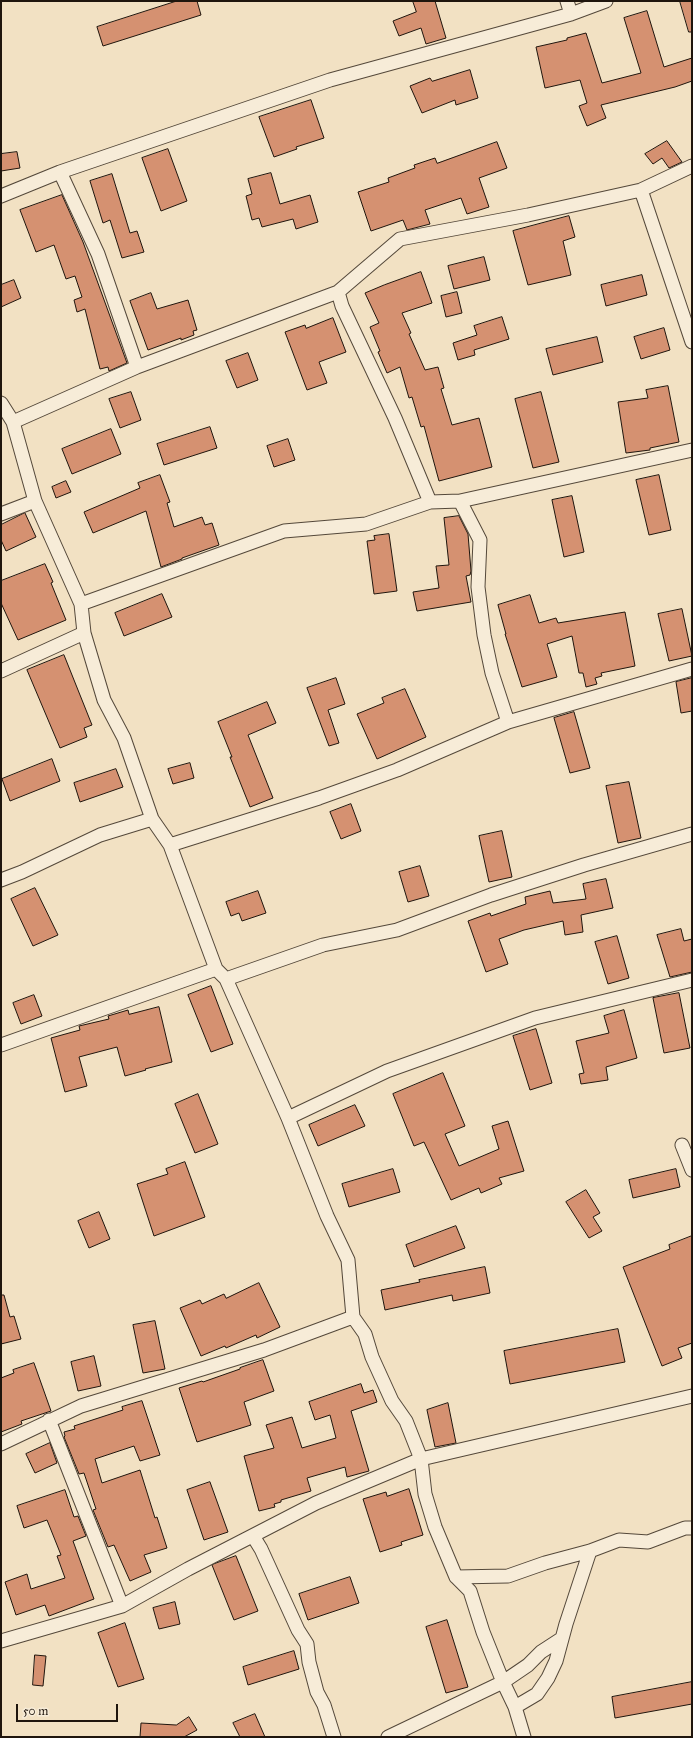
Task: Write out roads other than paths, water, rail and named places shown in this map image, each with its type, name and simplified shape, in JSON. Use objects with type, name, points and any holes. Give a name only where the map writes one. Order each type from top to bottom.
[{"type":"street","points":[[567,1],[571,14]]},
{"type":"street","points":[[1,196],[60,172],[330,80],[571,14],[606,1]]},
{"type":"street","points":[[13,422],[137,367],[338,292],[400,239],[528,215],[642,190],[692,166]]},
{"type":"street","points":[[60,172],[98,254],[137,367]]},
{"type":"street","points":[[642,190],[692,342]]},
{"type":"street","points":[[338,292],[342,306],[395,418],[430,502]]},
{"type":"street","points":[[1,404],[13,422],[35,501],[81,604],[84,633],[104,700],[124,738],[152,819],[170,845],[216,969],[226,979],[288,1118],[327,1216],[348,1260],[353,1318],[365,1334],[372,1357],[392,1401],[406,1421],[421,1459],[425,1494],[435,1528],[456,1577],[470,1591],[483,1632],[503,1682],[515,1707],[524,1737]]},
{"type":"street","points":[[81,604],[284,530],[366,524],[430,502],[460,501],[692,450]]},
{"type":"street","points":[[1,514],[35,501]]},
{"type":"street","points":[[460,501],[480,540],[478,587],[484,635],[492,673],[508,722]]},
{"type":"street","points":[[1,671],[84,633]]},
{"type":"street","points":[[170,845],[319,798],[397,770],[508,722],[692,669]]},
{"type":"street","points":[[1,880],[22,872],[100,835],[152,819]]},
{"type":"street","points":[[226,979],[323,945],[397,930],[491,895],[584,865],[692,834]]},
{"type":"street","points":[[1,1045],[216,969]]},
{"type":"street","points":[[288,1118],[387,1071],[535,1018],[692,980]]},
{"type":"street","points":[[682,1145],[692,1170]]},
{"type":"street","points":[[1,1444],[80,1406],[264,1350],[353,1318]]},
{"type":"street","points":[[1,1641],[122,1606],[316,1503],[421,1459],[692,1396]]},
{"type":"street","points":[[49,1420],[122,1606]]},
{"type":"street","points":[[456,1577],[508,1576],[545,1563],[590,1551],[619,1540],[648,1542],[685,1528],[692,1528]]},
{"type":"street","points":[[253,1536],[261,1549],[298,1630],[307,1644],[309,1662],[317,1692],[324,1705],[334,1737]]},
{"type":"street","points":[[515,1707],[537,1694],[556,1661],[561,1639],[590,1551]]},
{"type":"street","points":[[388,1737],[503,1682],[528,1665],[541,1652],[561,1639]]}]
